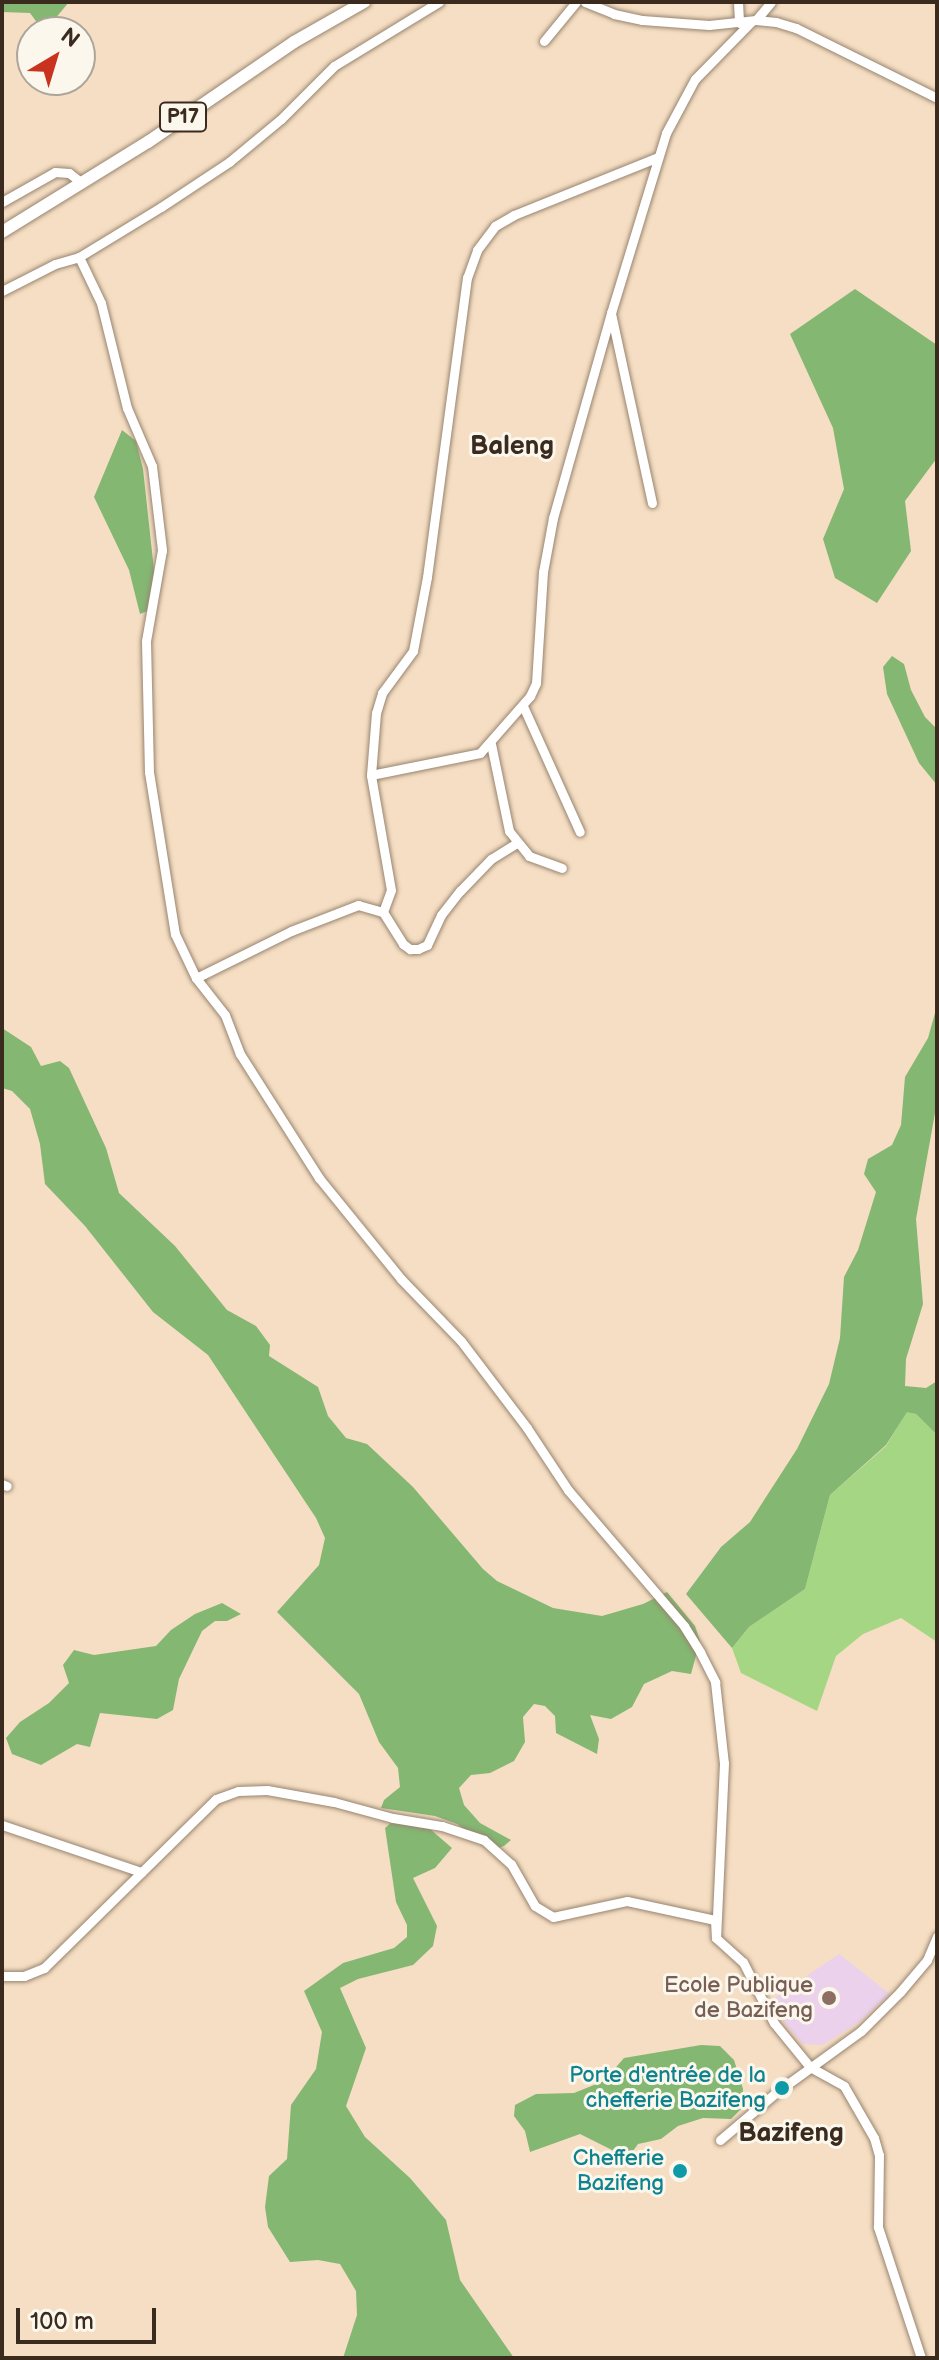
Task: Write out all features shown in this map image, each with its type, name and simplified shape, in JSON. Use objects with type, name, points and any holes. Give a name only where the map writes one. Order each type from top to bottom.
[{"type":"main road","name":"P17","points":[[2,232],[82,183],[282,49],[364,2]]},
{"type":"street","points":[[2,291],[55,264],[79,257],[229,162],[281,119],[334,66],[439,2]]},
{"type":"street","points":[[544,41],[576,2]]},
{"type":"street","points":[[585,2],[642,20],[753,21],[796,28],[937,98]]},
{"type":"street","points":[[738,2],[739,23]]},
{"type":"street","points":[[371,775],[480,753],[523,706],[536,683],[543,572],[553,518],[666,133],[695,79],[771,2]]},
{"type":"street","points":[[383,912],[391,890],[371,775],[376,713],[382,693],[413,651],[427,577],[460,320],[467,278],[477,250],[495,226],[514,215],[658,157]]},
{"type":"street","points":[[2,202],[55,172],[69,173],[82,183]]},
{"type":"street","points":[[79,257],[101,303],[127,408],[152,466],[162,550],[146,641],[149,772],[175,934],[196,978],[225,1015],[240,1054],[319,1178],[401,1279],[461,1341],[527,1428],[568,1490],[684,1626],[700,1652],[715,1682],[724,1763],[716,1938]]},
{"type":"street","points":[[611,313],[652,503]]},
{"type":"street","points":[[523,706],[580,832]]},
{"type":"street","points":[[491,744],[509,831],[529,856],[562,868]]},
{"type":"street","points":[[196,978],[291,931],[358,905],[383,912],[410,949],[427,945],[441,915],[460,891],[491,859],[517,843]]},
{"type":"street","points":[[2,1976],[24,1976],[44,1968],[216,1799],[238,1791],[267,1790],[442,1826],[484,1840],[511,1864],[535,1906],[545,1915],[553,1917],[613,1903],[640,1902],[715,1920],[716,1938],[743,1962],[762,2005],[810,2067],[844,2086],[874,2138],[879,2155],[878,2227],[921,2358]]},
{"type":"street","points":[[2,1825],[141,1872]]},
{"type":"street","points":[[720,2140],[782,2088],[861,2031],[927,1960],[937,1936]]},
{"type":"shaded area","name":"Ecole Publique de Bazifeng","points":[[839,1954],[890,1994],[859,2022],[823,2045],[803,2044],[767,2003]]},
{"type":"green space","points":[[2,2],[69,2],[57,16],[2,12]]},
{"type":"green space","points":[[855,289],[937,345],[937,458],[905,501],[911,551],[877,603],[835,578],[823,539],[844,489],[833,428],[790,334]]},
{"type":"green space","points":[[122,430],[136,441],[143,469],[155,579],[150,610],[140,614],[129,570],[94,497]]},
{"type":"green space","points":[[892,656],[904,664],[911,690],[925,717],[937,729],[937,785],[919,763],[887,694],[883,667]]},
{"type":"green space","points":[[937,1006],[937,1102],[916,1219],[923,1304],[906,1359],[905,1386],[926,1388],[937,1381],[937,1435],[916,1414],[907,1412],[886,1445],[830,1495],[805,1589],[749,1627],[732,1648],[686,1594],[721,1547],[750,1522],[797,1449],[829,1384],[840,1338],[844,1277],[858,1250],[876,1192],[864,1174],[868,1159],[892,1145],[901,1125],[905,1077],[928,1038]]},
{"type":"green space","points":[[2,1028],[31,1047],[41,1066],[60,1061],[69,1068],[106,1148],[119,1193],[175,1246],[227,1310],[256,1326],[270,1345],[269,1356],[318,1387],[328,1416],[346,1438],[367,1444],[413,1487],[483,1569],[497,1581],[553,1608],[602,1616],[643,1604],[667,1592],[695,1626],[700,1641],[691,1674],[672,1671],[644,1684],[632,1707],[611,1719],[590,1715],[599,1739],[597,1754],[556,1733],[555,1716],[545,1706],[534,1704],[523,1717],[525,1742],[514,1761],[490,1773],[471,1775],[459,1788],[464,1805],[480,1823],[511,1840],[504,1846],[494,1850],[457,1824],[435,1816],[381,1808],[384,1800],[400,1787],[398,1768],[379,1742],[359,1694],[277,1612],[319,1565],[325,1538],[316,1518],[208,1355],[153,1312],[85,1226],[45,1184],[40,1144],[30,1109],[12,1091],[2,1088]]},
{"type":"green space","points":[[907,1411],[916,1414],[937,1435],[937,1642],[901,1618],[863,1634],[836,1656],[817,1711],[741,1673],[732,1648],[749,1627],[805,1589],[830,1495],[886,1446]]},
{"type":"green space","points":[[222,1603],[241,1614],[227,1621],[215,1621],[202,1631],[179,1679],[173,1710],[157,1719],[100,1713],[90,1747],[77,1744],[41,1765],[12,1754],[6,1738],[20,1722],[49,1703],[69,1683],[63,1665],[74,1650],[94,1655],[156,1646],[171,1630],[195,1614]]},
{"type":"green space","points":[[392,1822],[430,1829],[452,1848],[435,1868],[413,1878],[437,1926],[433,1946],[413,1965],[358,1979],[340,1988],[366,2048],[346,2106],[365,2137],[410,2178],[446,2220],[460,2280],[514,2358],[343,2358],[357,2315],[356,2291],[340,2264],[318,2260],[290,2262],[268,2227],[265,2207],[269,2176],[287,2159],[291,2105],[316,2069],[322,2032],[304,1991],[343,1963],[394,1948],[407,1937],[407,1925],[396,1902],[385,1828]]},
{"type":"green space","points":[[701,2045],[720,2046],[734,2060],[743,2089],[742,2108],[731,2119],[703,2118],[678,2126],[661,2139],[638,2144],[628,2158],[580,2134],[530,2152],[525,2131],[514,2116],[515,2105],[536,2094],[574,2093],[604,2081],[624,2058]]},
{"type":"place","name":"Ecole Publique de Bazifeng","points":[[829,1998]]},
{"type":"place","name":"Porte d'entrée de la chefferie Bazifeng","points":[[782,2088]]},
{"type":"place","name":"Chefferie Bazifeng","points":[[680,2171]]},
{"type":"district","name":"Baleng","points":[[512,447]]},
{"type":"district","name":"Bazifeng","points":[[791,2134]]}]
